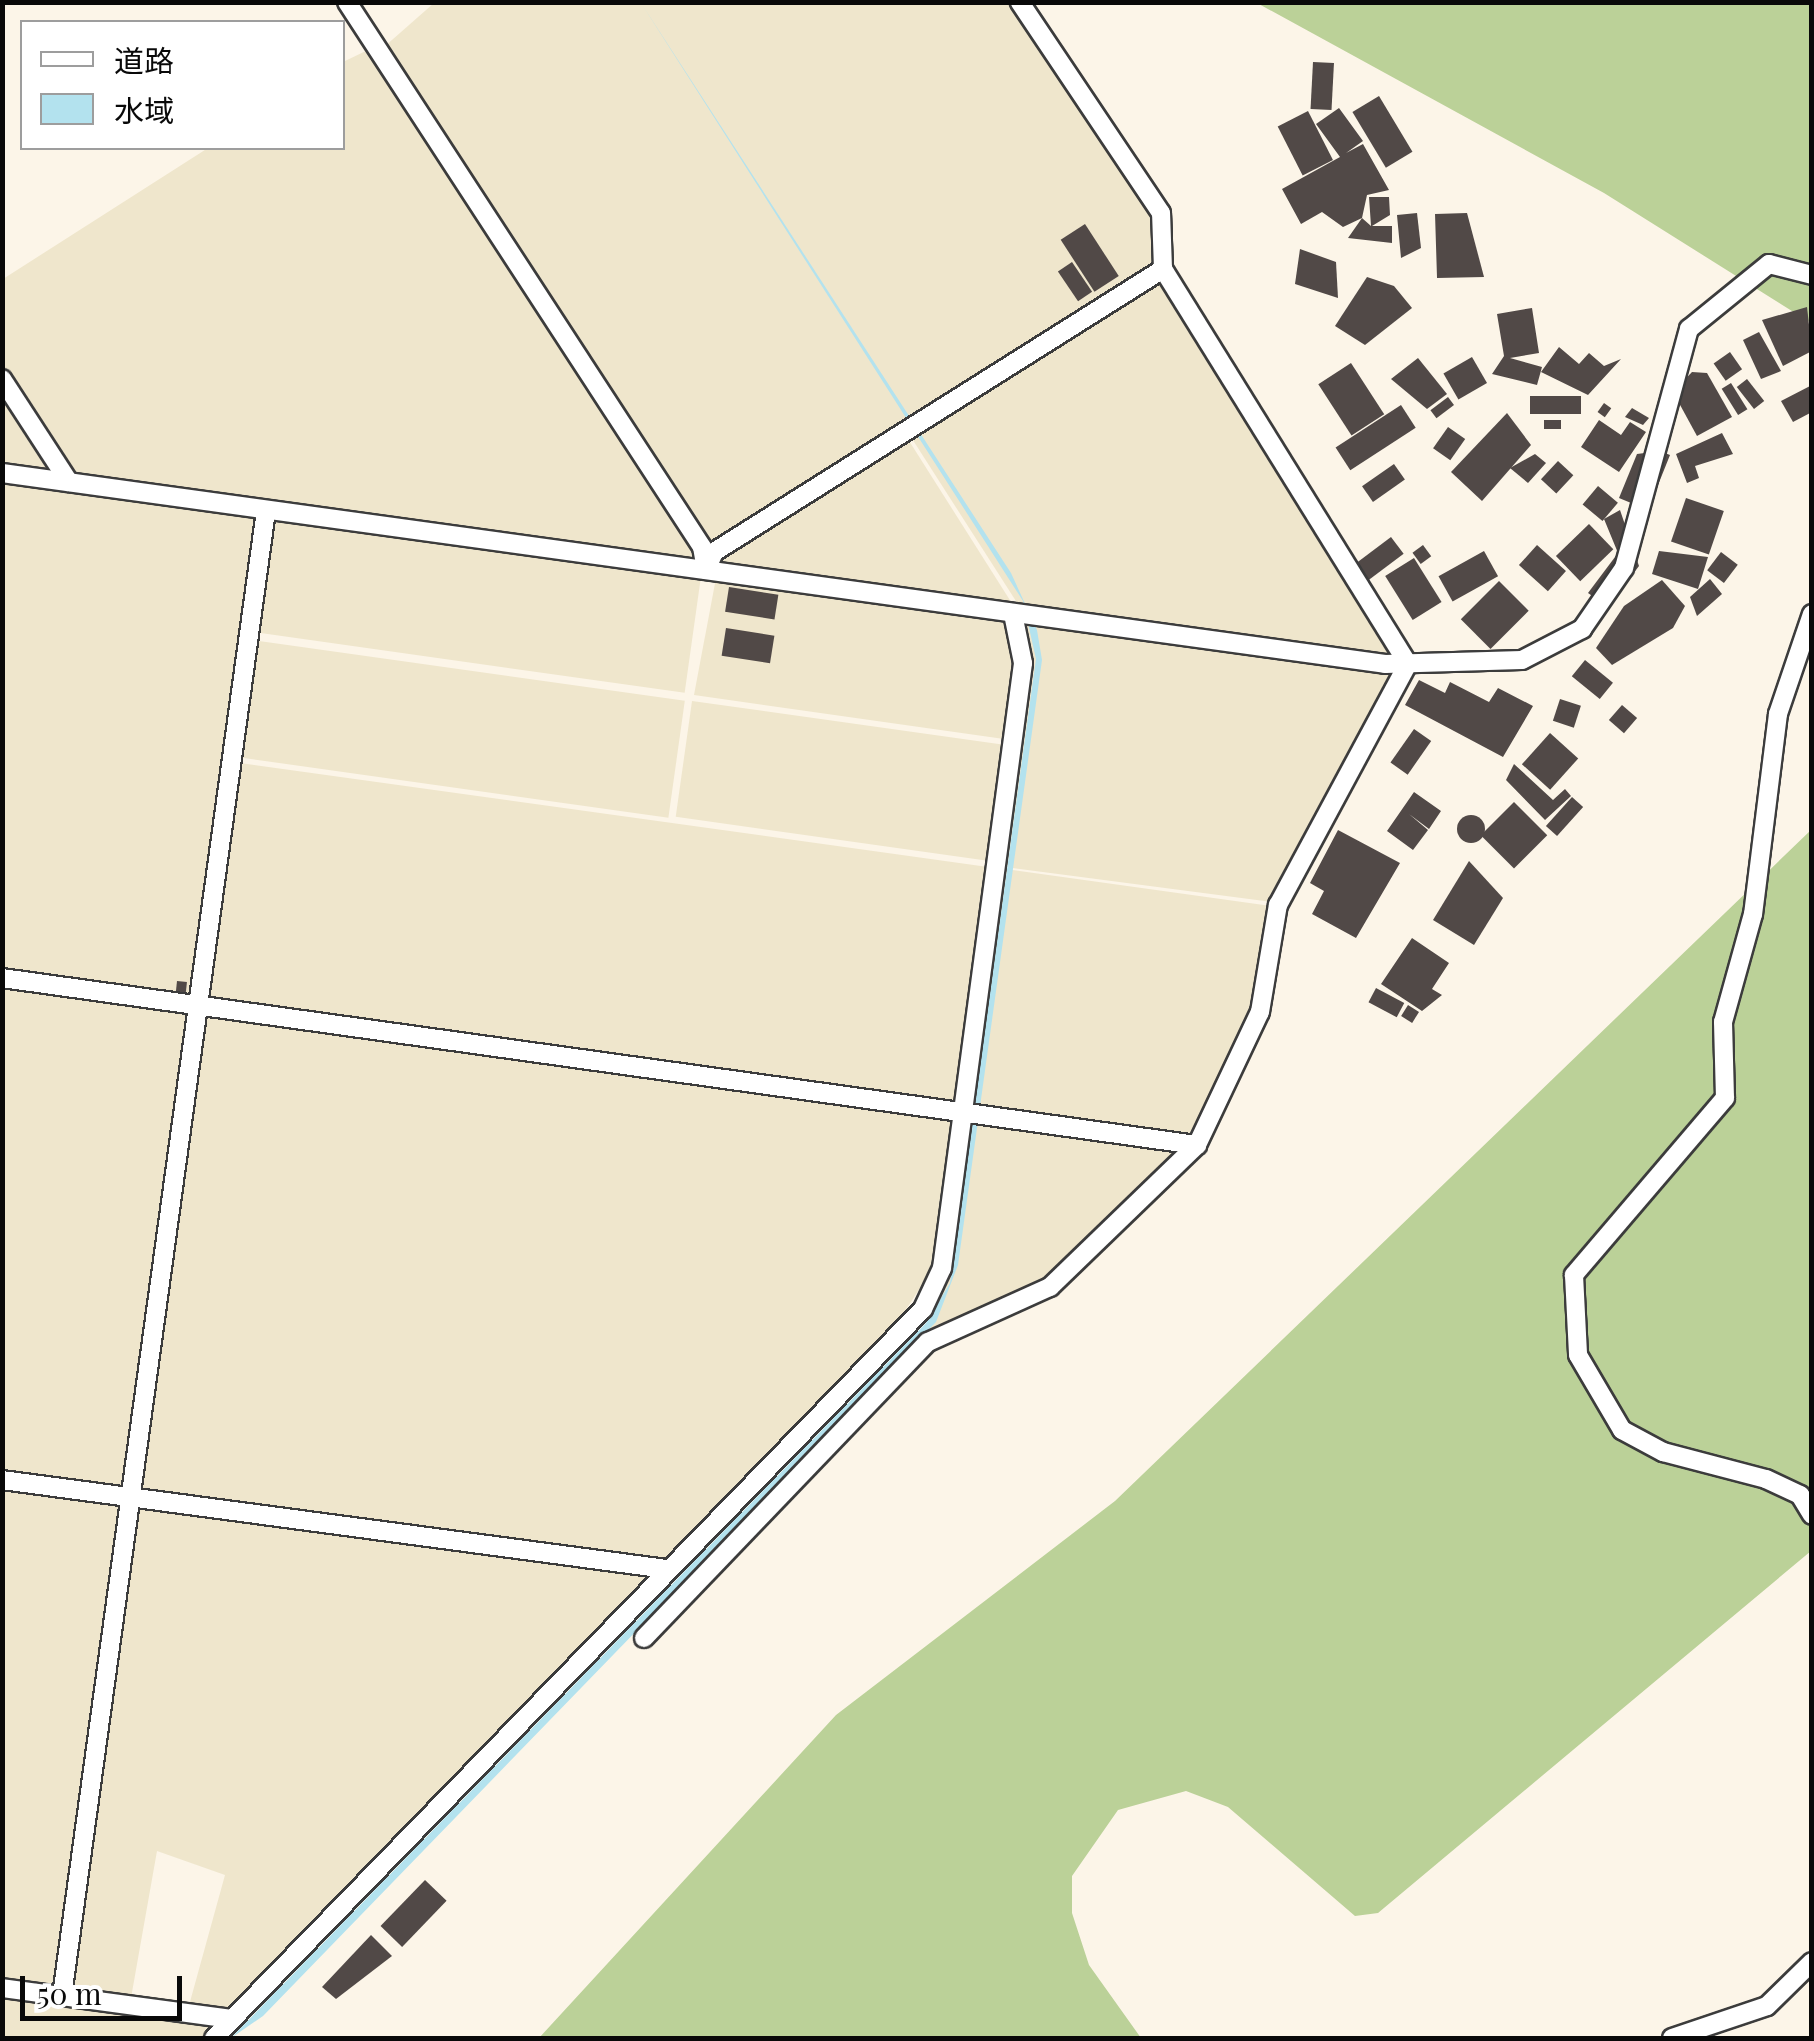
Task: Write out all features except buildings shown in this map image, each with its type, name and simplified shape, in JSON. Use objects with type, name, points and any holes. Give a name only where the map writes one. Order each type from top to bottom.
[{"type":"street","points":[[347,2],[702,547],[706,570]]},
{"type":"street","points":[[1020,2],[1161,214],[1163,269],[1408,664]]},
{"type":"street","points":[[2,473],[1013,614],[1408,664],[1522,660],[1582,629],[1637,536],[1675,356],[1689,330],[1769,264],[1812,275]]},
{"type":"street","points":[[706,570],[714,552],[1163,269]]},
{"type":"street","points":[[2,379],[69,482]]},
{"type":"street","points":[[62,1996],[202,1006],[266,512]]},
{"type":"street","points":[[214,2038],[922,1309],[942,1268],[1024,663],[1013,614]]},
{"type":"street","points":[[1812,614],[1778,714],[1753,914],[1723,1022],[1725,1098],[1574,1275],[1578,1355],[1622,1430],[1662,1452],[1766,1479],[1800,1495],[1812,1515]]},
{"type":"street","points":[[644,1638],[928,1342],[1050,1286],[1197,1145],[1260,1012],[1278,905],[1408,664]]},
{"type":"street","points":[[2,978],[1197,1145]]},
{"type":"street","points":[[2,1480],[666,1569]]},
{"type":"street","points":[[1672,2038],[1767,2006],[1812,1962]]},
{"type":"street","points":[[2,1988],[232,2020]]},
{"type":"shaded area","points":[[434,3],[1008,3],[1153,209],[1161,260],[711,548],[384,47]]},
{"type":"shaded area","points":[[374,47],[698,545],[693,562],[71,479],[3,373],[3,279],[205,150],[345,150],[345,61]]},
{"type":"shaded area","points":[[1161,275],[1395,657],[1021,609],[909,434]]},
{"type":"shaded area","points":[[2,385],[58,473],[3,469]]},
{"type":"shaded area","points":[[906,436],[1013,605],[715,562],[718,556]]},
{"type":"shaded area","points":[[3,480],[257,516],[196,1000],[3,976]]},
{"type":"shaded area","points":[[275,518],[701,578],[685,693],[259,633]]},
{"type":"shaded area","points":[[716,578],[1005,617],[1016,667],[1004,739],[694,695]]},
{"type":"shaded area","points":[[1021,619],[1396,673],[1272,902],[1005,867],[1031,661]]},
{"type":"shaded area","points":[[259,641],[685,701],[668,818],[243,758]]},
{"type":"shaded area","points":[[692,701],[1004,745],[988,861],[676,817]]},
{"type":"shaded area","points":[[240,763],[988,867],[954,1107],[215,1004],[206,997]]},
{"type":"shaded area","points":[[1005,869],[1271,906],[1258,1002],[1192,1136],[971,1109]]},
{"type":"shaded area","points":[[3,983],[195,1009],[128,1490],[3,1478]]},
{"type":"shaded area","points":[[205,1013],[954,1115],[931,1271],[894,1328],[664,1561],[140,1492]]},
{"type":"shaded area","points":[[970,1117],[1180,1145],[1183,1153],[1050,1280],[933,1334],[926,1318],[954,1240]]},
{"type":"shaded area","points":[[3,1485],[120,1500],[127,1511],[59,1989],[3,1984]]},
{"type":"shaded area","points":[[140,1502],[649,1575],[227,2010],[188,2009],[225,1875],[157,1851],[131,1998],[70,1993]]},
{"type":"shaded area","points":[[3,1993],[215,2024],[207,2038],[3,2038]]},
{"type":"green space","points":[[1257,3],[1811,3],[1811,323],[1604,193]]},
{"type":"green space","points":[[1811,830],[1811,1551],[1378,1913],[1355,1916],[1228,1807],[1186,1791],[1118,1810],[1072,1876],[1072,1913],[1089,1965],[1141,2038],[539,2038],[836,1715],[1115,1501]]},
{"type":"water","points":[[641,3],[1011,573],[1037,630],[1042,660],[958,1265],[936,1322],[263,2016],[231,2038],[926,1323],[950,1283],[1036,659],[1023,601]]}]
